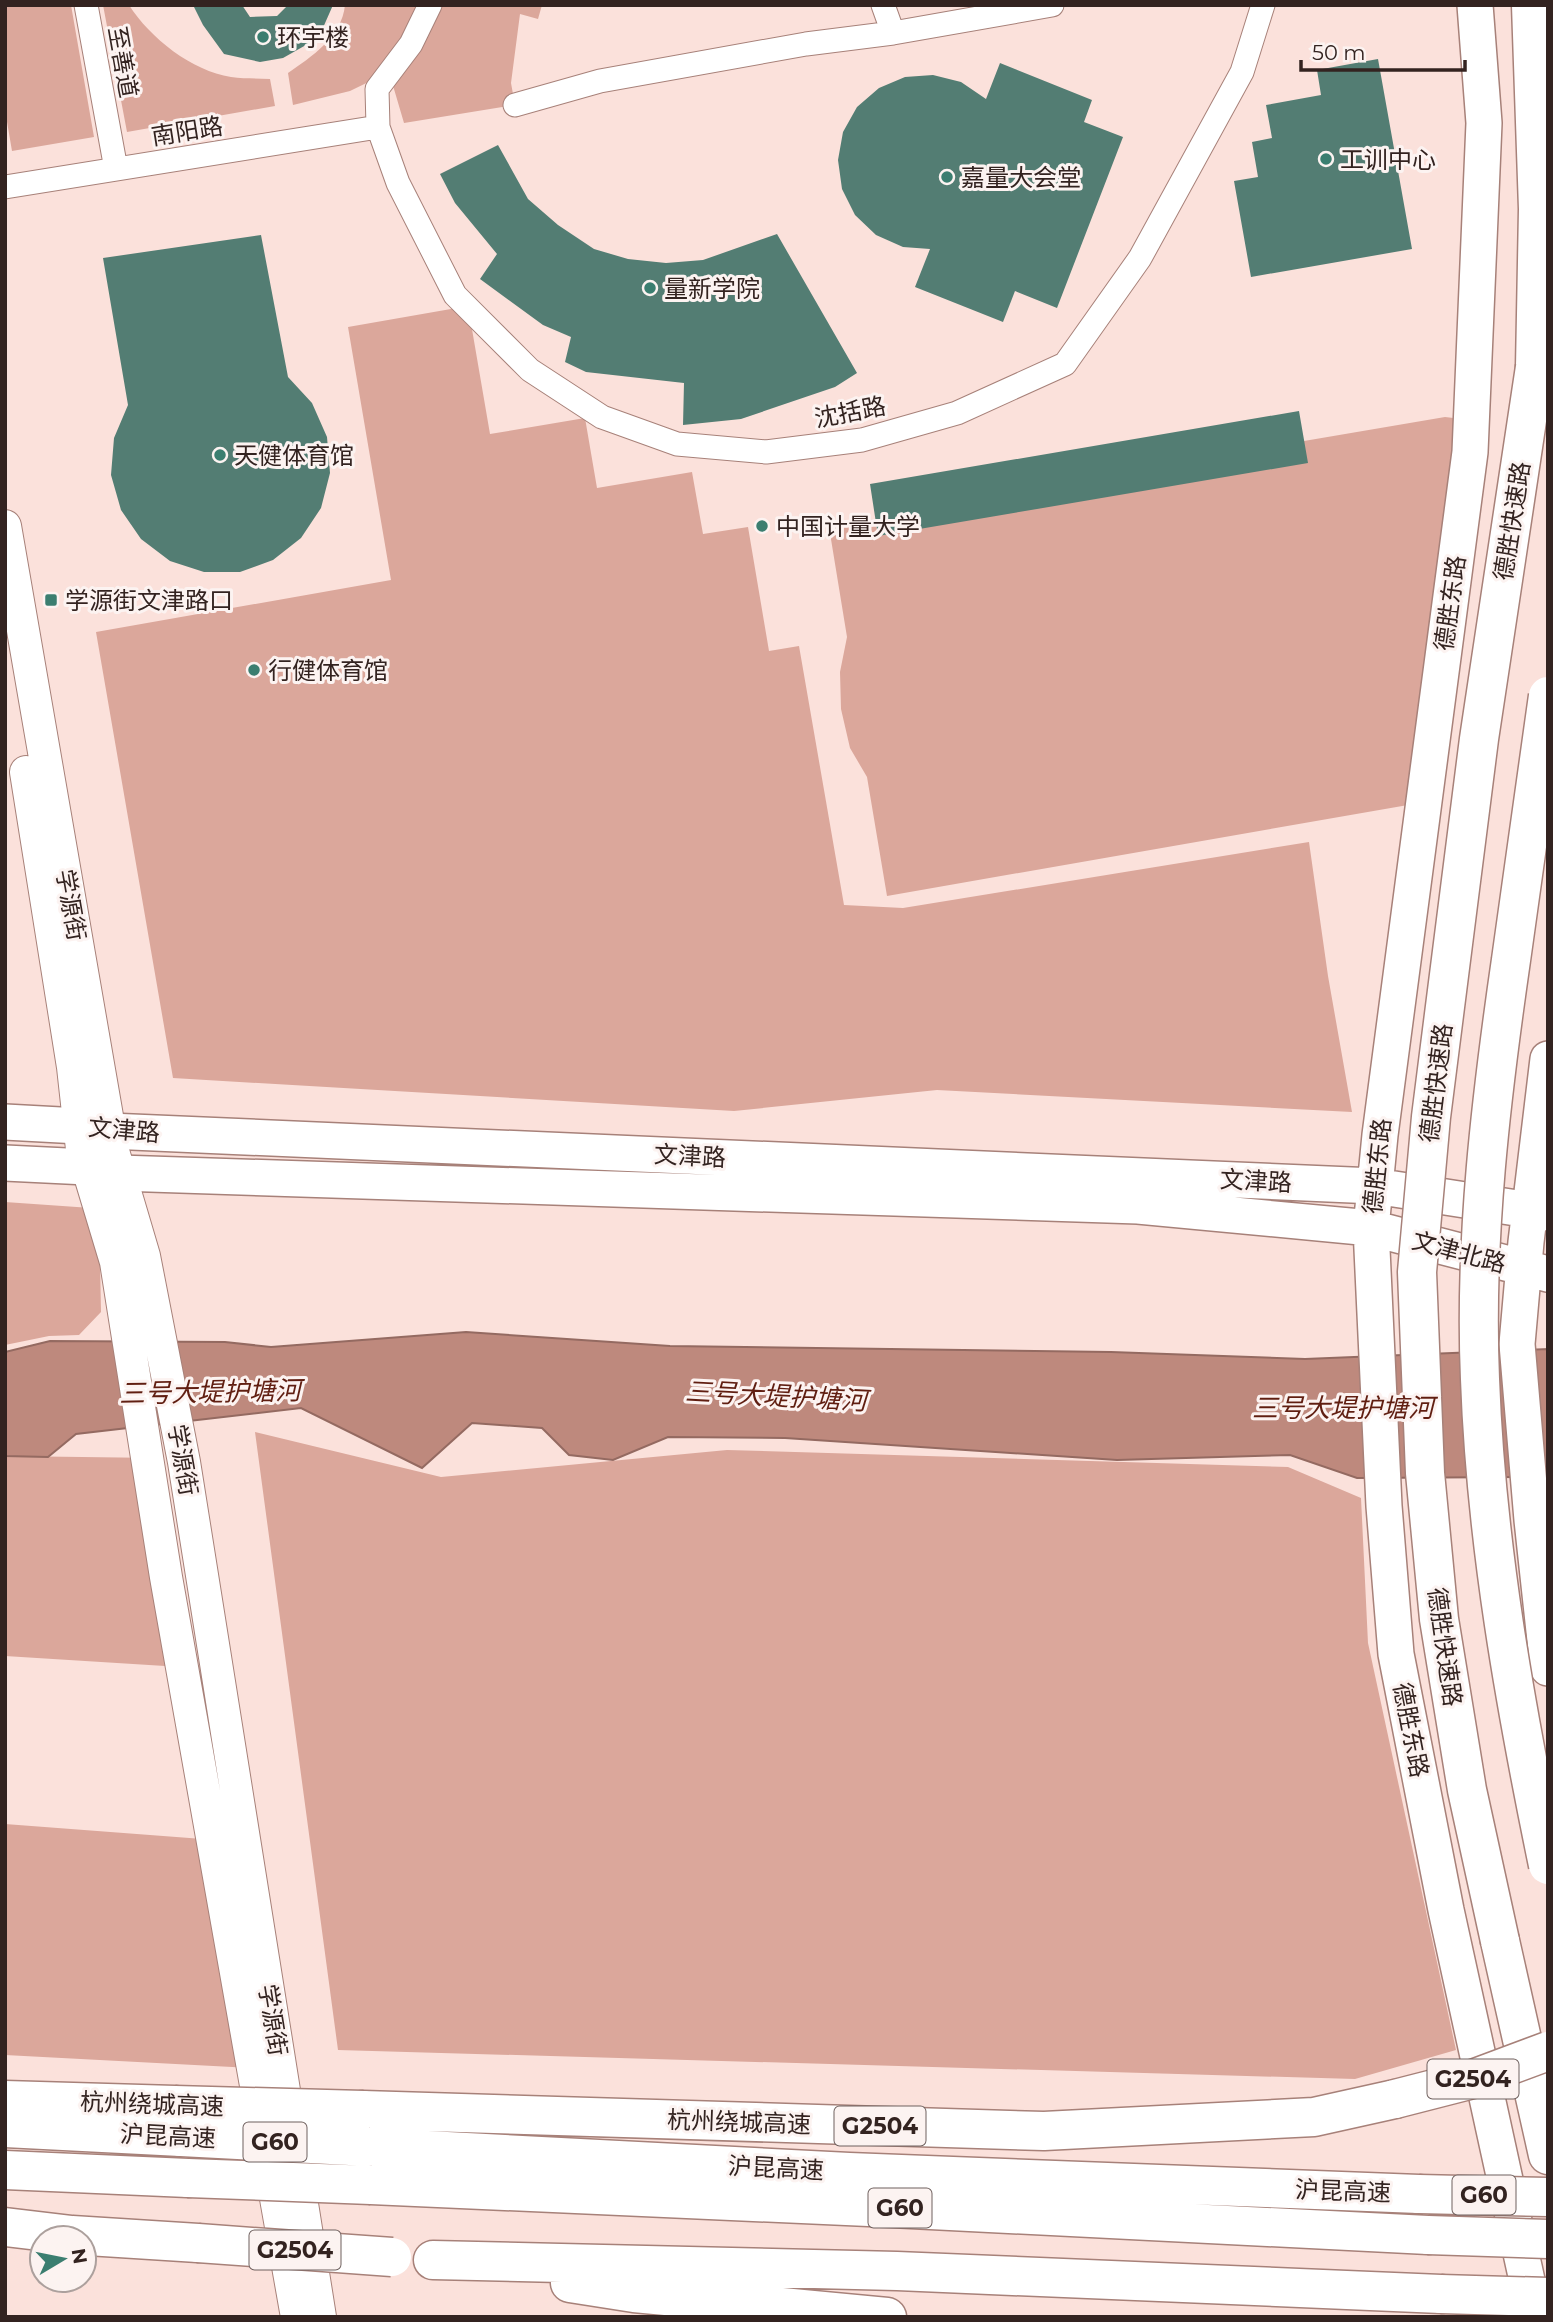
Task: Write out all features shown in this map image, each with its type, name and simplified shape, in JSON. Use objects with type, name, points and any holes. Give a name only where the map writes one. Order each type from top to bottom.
[{"type":"highway","name":"德胜快速路","points":[[1531,5],[1538,209],[1535,367],[1479,739],[1431,1117],[1417,1272],[1425,1473],[1439,1619],[1467,1790],[1548,2155]]},
{"type":"highway","points":[[1548,696],[1490,1121],[1481,1261],[1479,1352],[1492,1536],[1516,1709],[1548,1865]]},
{"type":"highway","name":"杭州绕城高速","points":[[5,2100],[178,2121],[363,2110],[1044,2131],[1314,2117],[1473,2079],[1548,2051]]},
{"type":"highway","name":"沪昆高速","points":[[5,2128],[178,2121],[369,2147],[849,2172],[1548,2197]]},
{"type":"highway","name":"沪昆高速","points":[[5,2170],[1548,2239]]},
{"type":"highway","name":"G2504","points":[[5,2227],[72,2235],[433,2260],[635,2293],[887,2317]]},
{"type":"highway","points":[[433,2260],[897,2271],[1548,2297]]},
{"type":"main road","name":"德胜东路","points":[[1475,5],[1484,123],[1470,452],[1380,1135],[1371,1228],[1384,1506],[1396,1654],[1446,1910],[1535,2317]]},
{"type":"main road","name":"学源街","points":[[5,526],[94,1128],[82,1149],[103,1170],[144,1256],[184,1462],[320,2317]]},
{"type":"main road","name":"学源街","points":[[5,642],[73,1067],[94,1128]]},
{"type":"main road","points":[[1548,1059],[1536,1272],[1517,1344],[1548,1668]]},
{"type":"main road","name":"文津路","points":[[5,1122],[1375,1186]]},
{"type":"main road","name":"文津路","points":[[5,1163],[103,1170],[1138,1206],[1371,1228]]},
{"type":"main road","name":"学源街","points":[[103,1170],[166,1577],[297,2317]]},
{"type":"main road","name":"文津北路","points":[[1375,1186],[1539,1211]]},
{"type":"main road","name":"文津北路","points":[[1371,1228],[1536,1272]]},
{"type":"street","name":"至善道","points":[[86,5],[116,169]]},
{"type":"street","name":"沈括路","points":[[430,5],[411,44],[377,89],[378,127],[398,183],[455,295],[530,370],[602,417],[677,444],[766,452],[862,440],[957,413],[1065,364],[1140,257],[1242,72],[1263,5]]},
{"type":"street","points":[[883,5],[894,33]]},
{"type":"street","points":[[515,105],[600,81],[806,44],[894,33],[1052,5]]},
{"type":"street","name":"南阳路","points":[[5,187],[378,127]]},
{"type":"shaded area","points":[[5,5],[71,5],[94,137],[12,151],[5,110]]},
{"type":"shaded area","points":[[103,5],[129,5],[160,41],[202,68],[231,77],[270,79],[275,106],[127,132]]},
{"type":"shaded area","points":[[345,5],[542,5],[538,19],[520,14],[511,83],[515,105],[404,123],[389,72],[350,91],[293,105],[288,73],[332,36],[343,16]]},
{"type":"shaded area","points":[[468,306],[490,434],[585,418],[597,488],[692,472],[703,534],[748,527],[769,651],[799,646],[844,905],[903,908],[1309,842],[1328,976],[1352,1112],[937,1090],[734,1111],[173,1078],[96,632],[391,580],[348,327]]},
{"type":"shaded area","points":[[1445,417],[1462,419],[1408,805],[887,896],[867,777],[850,748],[841,709],[840,672],[847,637],[829,527],[875,519],[878,536],[1304,441]]},
{"type":"shaded area","points":[[5,1202],[91,1208],[100,1261],[101,1312],[79,1335],[49,1336],[5,1345]]},
{"type":"shaded area","points":[[255,1432],[441,1477],[727,1450],[1288,1467],[1361,1498],[1368,1643],[1456,2050],[1355,2079],[338,2050]]},
{"type":"shaded area","points":[[5,1456],[159,1458],[197,1668],[5,1656]]},
{"type":"shaded area","points":[[5,1824],[229,1841],[270,2069],[5,2055]]},
{"type":"water","name":"三号大堤护塘河","points":[[466,1332],[670,1346],[1111,1352],[1305,1359],[1548,1349],[1548,1477],[1357,1478],[1290,1455],[1117,1460],[785,1438],[668,1437],[613,1460],[569,1455],[542,1428],[472,1423],[422,1468],[301,1408],[76,1434],[48,1457],[5,1456],[5,1352],[50,1341],[225,1342],[271,1347]]},
{"type":"building","name":"环宇楼","points":[[193,5],[242,5],[250,17],[277,16],[288,5],[333,5],[322,30],[306,45],[283,58],[260,62],[224,54],[203,25]]},
{"type":"building","name":"工训中心","points":[[1378,59],[1412,249],[1251,277],[1234,181],[1258,177],[1252,142],[1272,138],[1266,105],[1321,95],[1317,70]]},
{"type":"building","points":[[1000,63],[1092,100],[1084,122],[1123,137],[1057,308],[1015,291],[1003,322],[915,287],[930,249],[903,247],[876,235],[855,215],[842,189],[838,160],[843,132],[857,107],[879,88],[905,77],[933,75],[961,82],[986,99]]},
{"type":"building","name":"量新学院","points":[[498,145],[528,199],[558,225],[594,249],[628,259],[666,263],[703,260],[777,234],[857,373],[835,387],[741,419],[683,425],[684,383],[586,372],[565,362],[571,337],[543,325],[480,279],[497,254],[455,203],[440,174]]},
{"type":"building","name":"天健体育馆","points":[[261,235],[288,377],[312,403],[327,437],[330,473],[321,508],[301,538],[273,560],[240,572],[204,572],[170,561],[141,539],[121,510],[111,475],[114,438],[128,405],[103,258]]},
{"type":"building","points":[[1299,411],[1308,463],[878,536],[870,484]]},
{"type":"place","name":"环宇楼","points":[[263,37]]},
{"type":"place","name":"工训中心","points":[[1326,159]]},
{"type":"place","name":"嘉量大会堂","points":[[947,177]]},
{"type":"place","name":"量新学院","points":[[650,288]]},
{"type":"place","name":"天健体育馆","points":[[220,455]]},
{"type":"place","name":"中国计量大学","points":[[762,526]]},
{"type":"place","name":"学源街文津路口","points":[[51,600]]},
{"type":"place","name":"行健体育馆","points":[[254,670]]}]
